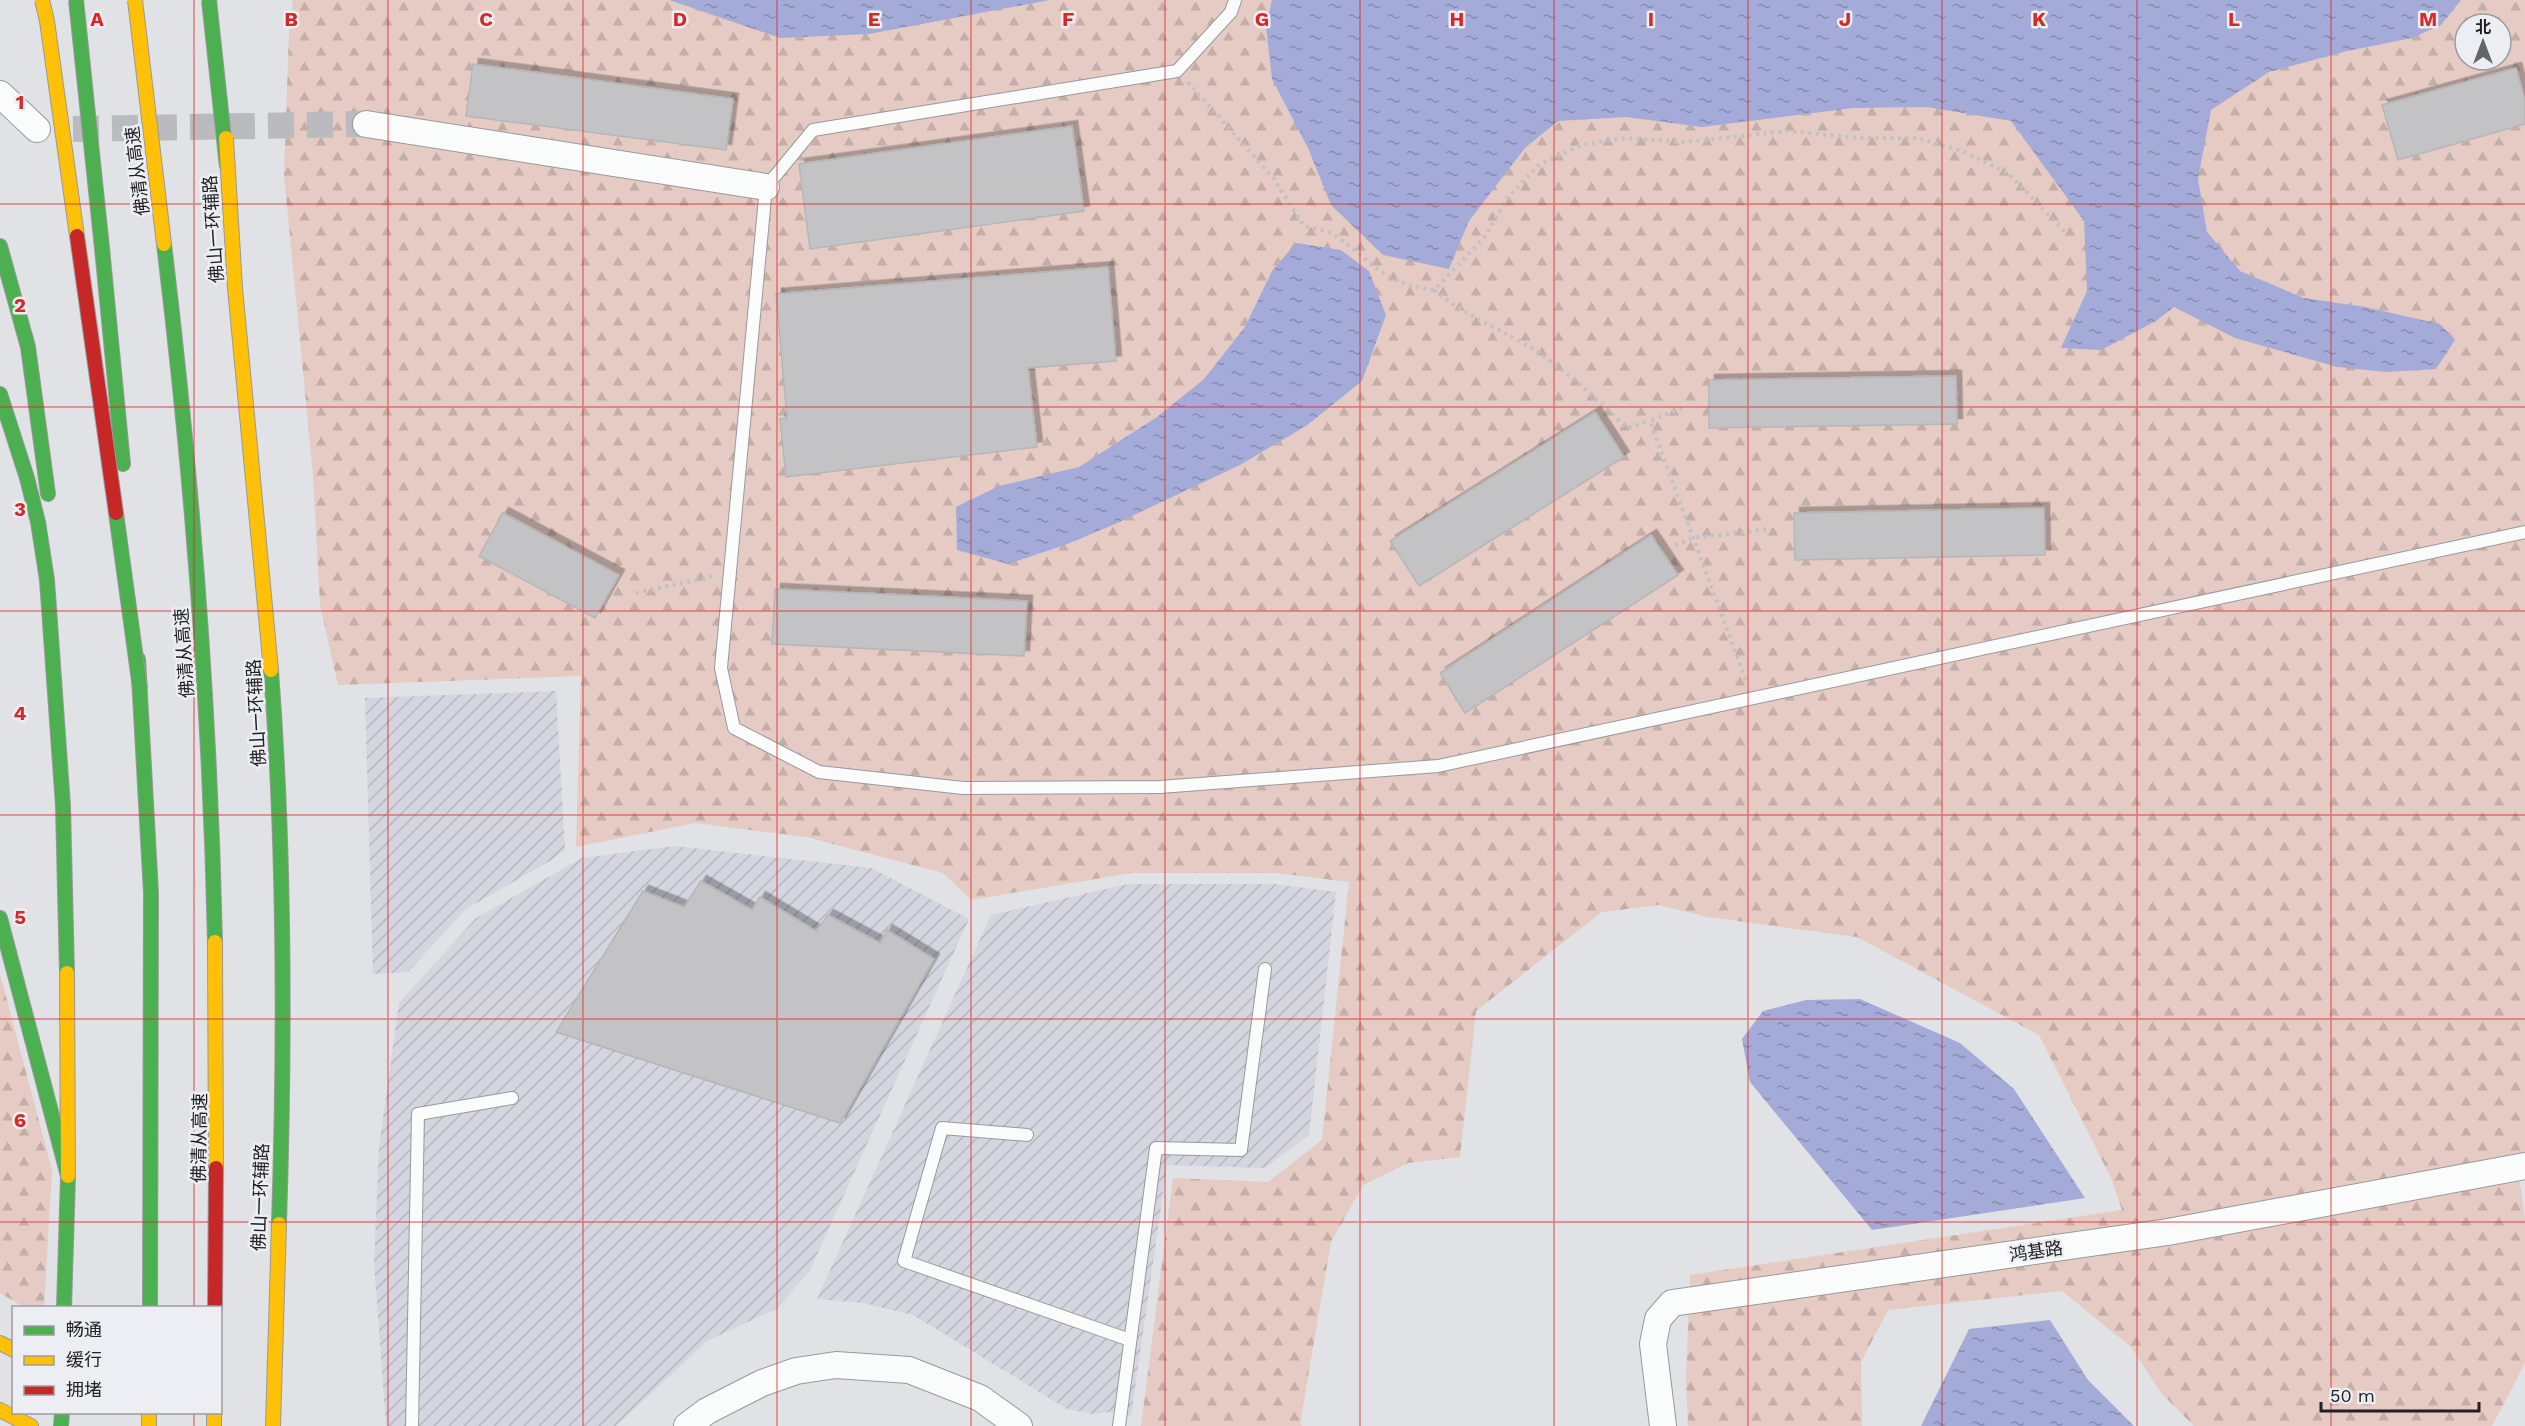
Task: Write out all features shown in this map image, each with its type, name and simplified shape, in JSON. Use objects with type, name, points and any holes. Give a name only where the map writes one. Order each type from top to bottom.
[{"type":"main road","points":[[42,0],[47,21],[140,688]]},
{"type":"main road","points":[[76,0],[129,519],[140,688],[151,893],[150,1306]]},
{"type":"main road","name":"佛清从高速","points":[[135,0],[182,406],[197,577],[209,760],[218,1075],[215,1306]]},
{"type":"main road","points":[[209,0],[227,167]]},
{"type":"main road","name":"佛山一环辅路","points":[[223,0],[227,167],[235,288],[272,665],[282,899],[284,975],[273,1426]]},
{"type":"main road","points":[[0,246],[28,347],[36,393],[49,511],[45,565]]},
{"type":"main road","points":[[0,394],[25,469],[45,565],[64,788],[68,1176],[64,1306]]},
{"type":"main road","points":[[0,918],[68,1176]]},
{"type":"main road","points":[[0,1410],[31,1426]]},
{"type":"main road","points":[[136,1414],[160,1426]]},
{"type":"street","points":[[0,94],[37,129]]},
{"type":"street","points":[[366,124],[766,187]]},
{"type":"street","name":"鸿基路","points":[[1663,1426],[1653,1344],[1658,1319],[1672,1303],[2168,1232],[2525,1166]]},
{"type":"street","points":[[687,1426],[707,1411],[762,1383],[796,1371],[836,1365],[909,1370],[980,1398],[1019,1426]]},
{"type":"lane","points":[[1235,0],[1231,12],[1177,70],[813,130],[766,187],[721,668],[734,728],[819,772],[963,788],[1137,787],[1438,766],[2525,532]]},
{"type":"lane","points":[[1119,1426],[1156,1148],[1241,1150],[1266,969]]},
{"type":"lane","points":[[412,1426],[418,1114],[512,1098]]},
{"type":"lane","points":[[1027,1135],[942,1128],[904,1261],[1130,1340]]},
{"type":"path","points":[[1177,70],[1274,179],[1304,226],[1334,234],[1382,274],[1412,287],[1434,290],[1464,313],[1528,346],[1586,389],[1627,428],[1682,408]]},
{"type":"path","points":[[1434,290],[1484,238],[1508,197],[1539,164],[1581,145],[1625,138],[1685,142],[1788,131],[1857,138],[1918,138],[1962,151],[2008,173],[2068,235]]},
{"type":"path","points":[[1650,421],[1752,698]]},
{"type":"path","points":[[1675,545],[1693,538],[1770,530]]},
{"type":"path","points":[[636,593],[730,573]]},
{"type":"shaded area","points":[[556,691],[565,850],[466,909],[408,972],[373,974],[365,698]]},
{"type":"shaded area","points":[[674,846],[871,868],[969,919],[809,1272],[776,1309],[707,1341],[616,1426],[386,1426],[374,1262],[379,1147],[399,1003],[476,918],[582,858]]},
{"type":"shaded area","points":[[1128,884],[1274,884],[1336,892],[1309,1135],[1265,1168],[1167,1165],[1131,1416],[1110,1412],[1093,1414],[1067,1409],[913,1315],[863,1303],[817,1299],[991,915]]},
{"type":"green space","points":[[293,0],[2525,0],[2525,1177],[2519,1178],[2525,1218],[2525,1363],[2492,1426],[2194,1426],[2161,1393],[2131,1347],[2062,1291],[1888,1310],[1861,1362],[1862,1426],[1688,1426],[1686,1380],[1690,1275],[2122,1210],[2112,1180],[2039,1035],[1857,937],[1708,917],[1659,905],[1602,912],[1476,1011],[1460,1157],[1408,1163],[1363,1185],[1331,1242],[1300,1424],[1303,1426],[1141,1426],[1173,1178],[1268,1182],[1322,1140],[1349,882],[1277,873],[1131,873],[971,900],[943,873],[806,837],[695,823],[576,847],[581,676],[338,685],[320,605],[313,476],[284,175],[289,32]]},
{"type":"green space","points":[[0,974],[52,1170],[44,1306],[22,1306],[0,1293]]},
{"type":"water","points":[[669,0],[1050,0],[869,34],[780,38]]},
{"type":"water","points":[[1272,0],[2461,0],[2441,25],[2412,38],[2347,51],[2269,72],[2211,110],[2198,179],[2207,232],[2240,271],[2304,298],[2365,307],[2440,324],[2455,340],[2436,369],[2386,372],[2337,367],[2235,338],[2174,307],[2156,321],[2101,350],[2061,348],[2087,291],[2084,221],[2011,121],[1927,107],[1853,108],[1702,127],[1626,117],[1558,121],[1525,148],[1469,221],[1449,269],[1383,255],[1331,205],[1308,148],[1272,79],[1266,27]]},
{"type":"water","points":[[1296,243],[1341,250],[1369,271],[1386,315],[1362,381],[1306,426],[1240,465],[1065,545],[1008,564],[957,550],[956,507],[999,486],[1079,467],[1157,417],[1204,379],[1245,327],[1272,271]]},
{"type":"water","points":[[1860,999],[1960,1043],[2014,1089],[2085,1198],[1872,1230],[1750,1082],[1742,1039],[1763,1011],[1806,1000]]},
{"type":"water","points":[[2050,1320],[2088,1380],[2134,1426],[1921,1426],[1969,1329]]},
{"type":"building","points":[[473,64],[733,99],[726,150],[466,116]]},
{"type":"building","points":[[2516,68],[2525,101],[2525,124],[2398,160],[2382,105],[2502,72],[2513,72],[2513,69]]},
{"type":"building","points":[[1072,126],[1084,211],[810,249],[799,164]]},
{"type":"building","points":[[1108,267],[1116,361],[1028,368],[1037,447],[786,477],[780,419],[787,418],[776,294]]},
{"type":"building","points":[[1956,376],[1957,424],[1709,428],[1709,380]]},
{"type":"building","points":[[1595,412],[1624,457],[1419,586],[1390,541]]},
{"type":"building","points":[[2044,508],[2045,555],[1795,560],[1794,513]]},
{"type":"building","points":[[503,513],[619,575],[595,618],[479,556]]},
{"type":"building","points":[[1651,535],[1678,575],[1465,713],[1440,673]]},
{"type":"building","points":[[775,589],[1027,601],[1024,656],[772,644]]},
{"type":"building","points":[[701,881],[752,910],[760,897],[816,931],[828,915],[880,943],[887,930],[934,959],[840,1123],[556,1032],[643,891],[684,907]]},
{"type":"tunnel","points":[[73,129],[366,124]]},
{"type":"traffic: fast","points":[[76,0],[102,248]]},
{"type":"traffic: fast","points":[[209,0],[227,167]]},
{"type":"traffic: fast","points":[[164,244],[183,418],[198,592],[209,767],[215,942]]},
{"type":"traffic: fast","points":[[0,246],[28,347],[48,494]]},
{"type":"traffic: fast","points":[[102,248],[123,464]]},
{"type":"traffic: fast","points":[[0,394],[27,478],[38,522],[47,580],[63,806],[67,973]]},
{"type":"traffic: fast","points":[[116,513],[140,688]]},
{"type":"traffic: fast","points":[[138,659],[151,893],[150,1306]]},
{"type":"traffic: fast","points":[[271,670],[279,809],[282,947],[279,1224]]},
{"type":"traffic: fast","points":[[0,918],[68,1176],[64,1306]]},
{"type":"traffic: fast","points":[[61,1426],[62,1414]]},
{"type":"traffic: slow","points":[[42,0],[47,21],[77,236]]},
{"type":"traffic: slow","points":[[135,0],[164,244]]},
{"type":"traffic: slow","points":[[226,138],[235,288]]},
{"type":"traffic: slow","points":[[235,288],[271,670]]},
{"type":"traffic: slow","points":[[215,942],[216,1168]]},
{"type":"traffic: slow","points":[[67,973],[68,1176]]},
{"type":"traffic: slow","points":[[273,1426],[279,1224]]},
{"type":"traffic: slow","points":[[0,1343],[12,1349]]},
{"type":"traffic: slow","points":[[0,1410],[31,1426]]},
{"type":"traffic: slow","points":[[149,1414],[149,1426]]},
{"type":"traffic: slow","points":[[214,1414],[214,1426]]},
{"type":"traffic: jam","points":[[77,236],[116,513]]},
{"type":"traffic: jam","points":[[215,1306],[216,1168]]}]
